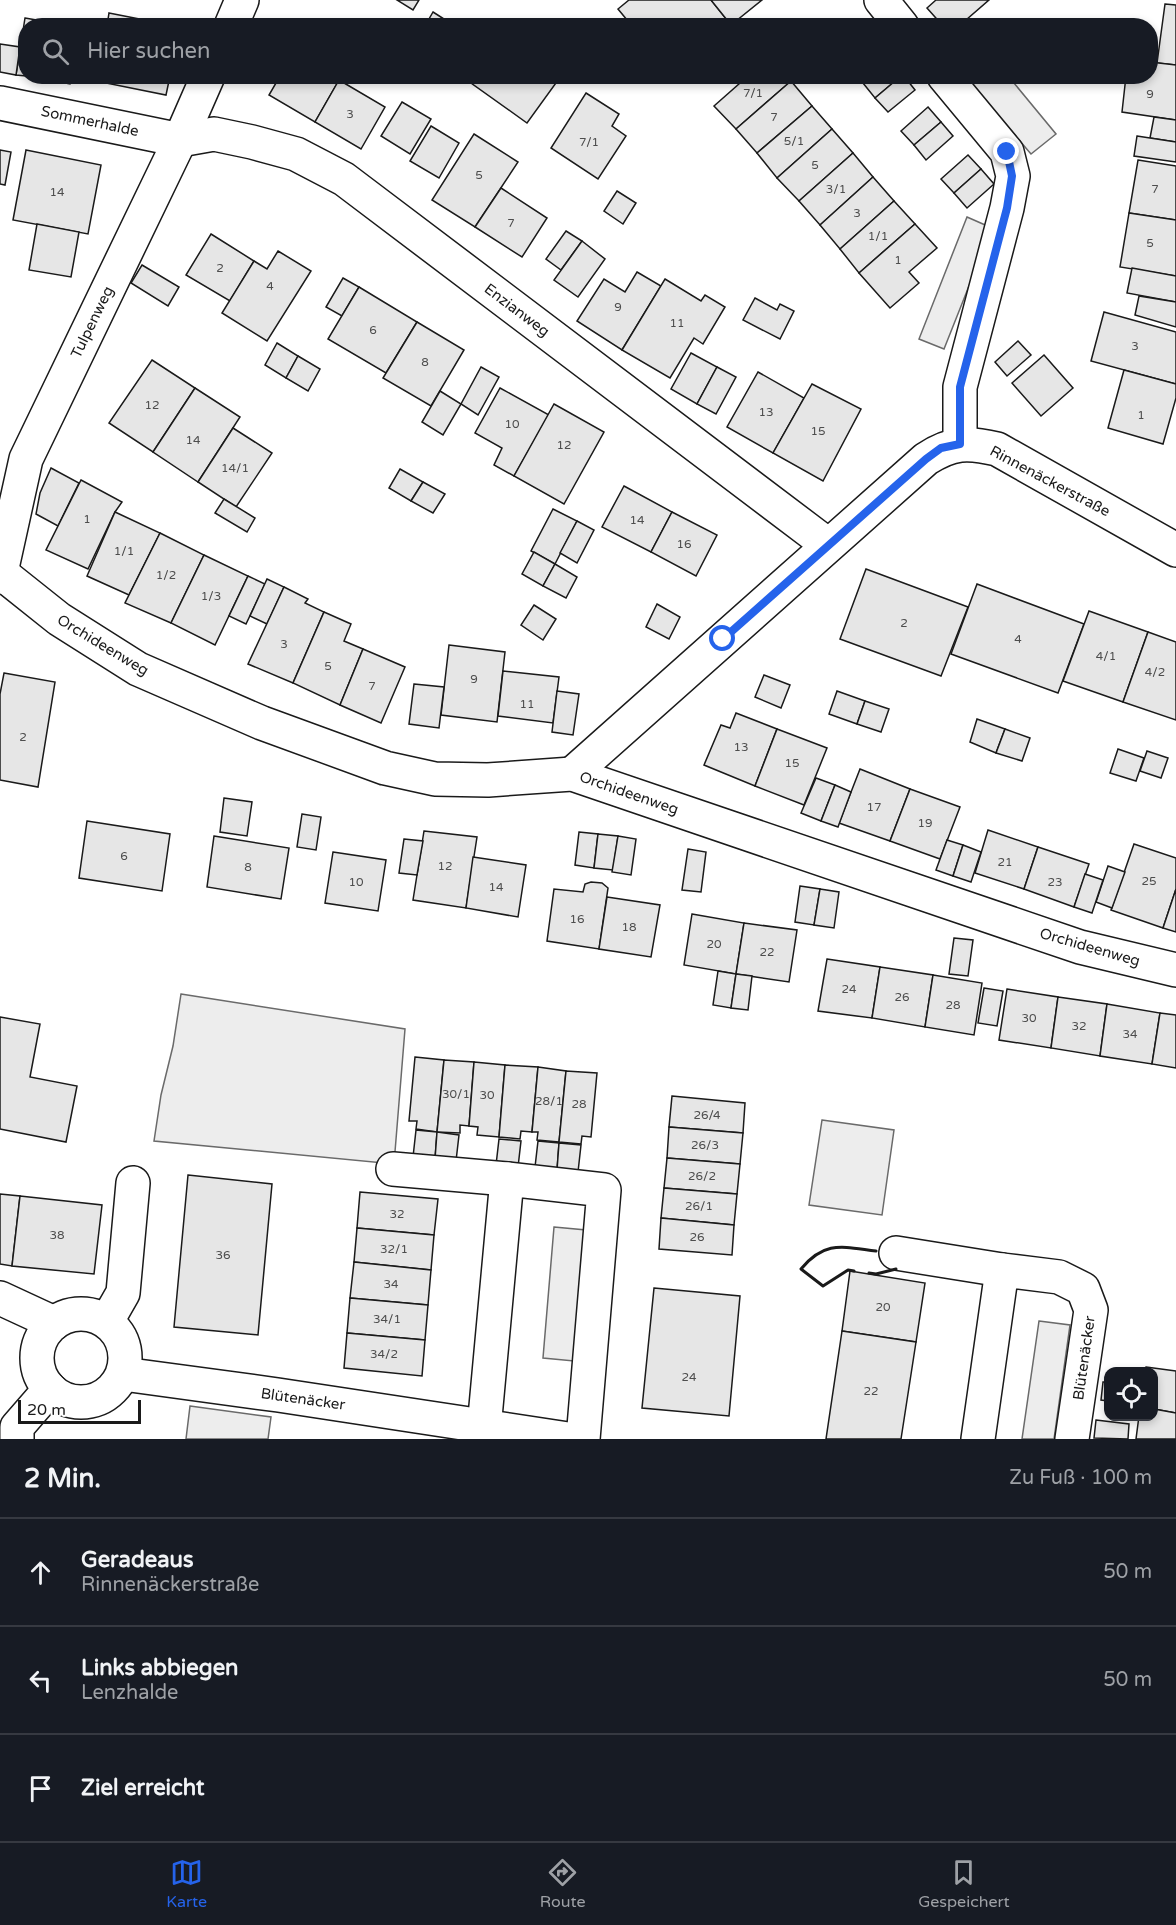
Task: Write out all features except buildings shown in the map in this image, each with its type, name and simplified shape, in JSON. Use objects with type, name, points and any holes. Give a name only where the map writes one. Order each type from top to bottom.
[{"type":"street","points":[[234,18],[242,0]]},
{"type":"street","points":[[881,0],[896,18]]},
{"type":"street","name":"Tulpenweg","points":[[0,574],[26,459],[180,140],[204,84]]},
{"type":"street","points":[[951,84],[1007,152],[1012,176],[1007,208],[960,387],[960,444]]},
{"type":"street","name":"Sommerhalde","points":[[0,103],[180,140]]},
{"type":"street","name":"Enzianweg","points":[[180,140],[214,134],[252,142],[296,154],[344,179],[828,545]]},
{"type":"street","name":"Rinnenäckerstraße","points":[[572,774],[828,545],[941,448],[975,443],[997,449],[1176,550]]},
{"type":"street","name":"Orchideenweg","points":[[0,574],[59,619],[138,669],[262,723],[385,768],[435,779],[488,780],[572,774],[1080,947],[1176,970]]},
{"type":"street","points":[[393,1169],[604,1190],[583,1439]]},
{"type":"street","points":[[484,1432],[507,1179]]},
{"type":"street","points":[[107,1321],[123,1293],[133,1183]]},
{"type":"street","name":"Blütenäcker","points":[[896,1253],[1059,1277],[1083,1289],[1091,1310],[1072,1439]]},
{"type":"street","points":[[978,1439],[1002,1270]]},
{"type":"street","points":[[0,1298],[54,1323]]},
{"type":"street","points":[[80,1313],[94,1315],[107,1321],[117,1332],[124,1345],[126,1359],[123,1374],[116,1387],[104,1396],[91,1401],[76,1402],[62,1398],[42,1379],[38,1368],[39,1343],[45,1332],[66,1316],[80,1313]]},
{"type":"street","name":"Blütenäcker","points":[[123,1374],[484,1432],[568,1439]]},
{"type":"street","points":[[17,1439],[18,1427],[50,1389]]},
{"type":"shaded area","points":[[971,84],[1015,84],[1056,134],[1031,154]]},
{"type":"shaded area","points":[[967,217],[992,228],[944,349],[919,339]]},
{"type":"shaded area","points":[[181,994],[405,1029],[394,1164],[154,1141]]},
{"type":"shaded area","points":[[822,1120],[894,1130],[882,1215],[809,1205]]},
{"type":"shaded area","points":[[554,1227],[586,1230],[574,1361],[543,1358]]},
{"type":"shaded area","points":[[1039,1321],[1070,1325],[1054,1439],[1022,1439]]},
{"type":"shaded area","points":[[190,1406],[271,1417],[268,1439],[186,1439]]},
{"type":"wall","points":[[854,1271],[848,1270],[823,1286],[801,1269],[818,1253],[835,1248],[876,1251]]},
{"type":"wall","points":[[869,1273],[876,1274],[896,1269]]},
{"type":"route","points":[[723,639],[926,459],[941,448],[960,444],[960,387],[1007,208],[1012,176],[1007,152]]}]
